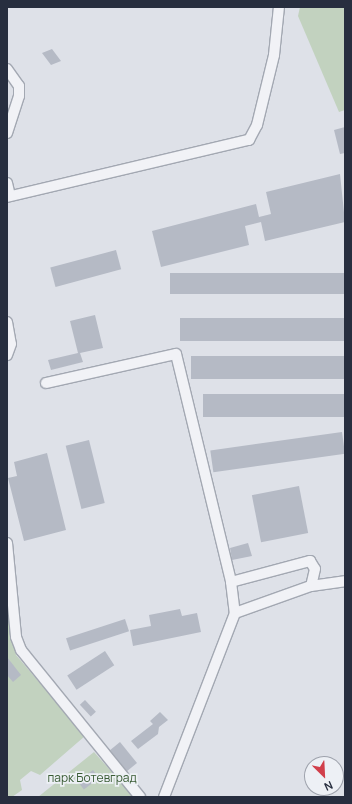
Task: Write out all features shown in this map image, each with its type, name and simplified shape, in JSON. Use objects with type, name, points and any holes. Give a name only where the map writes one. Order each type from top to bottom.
[{"type":"street","points":[[271,7],[275,18]]},
{"type":"street","points":[[7,183],[8,196],[249,140],[257,125],[274,55],[275,18],[279,7]]},
{"type":"street","points":[[7,69],[19,86],[19,96],[7,133]]},
{"type":"street","points":[[7,322],[11,344],[7,355]]},
{"type":"street","points":[[46,383],[176,354],[231,582],[235,613],[164,797]]},
{"type":"street","points":[[7,547],[16,637],[21,650],[140,797]]},
{"type":"street","points":[[231,582],[310,561],[315,569],[311,586]]},
{"type":"street","points":[[235,613],[311,586],[345,581]]},
{"type":"green space","points":[[300,7],[345,7],[345,110],[339,112],[298,16]]},
{"type":"green space","points":[[7,588],[16,655],[85,736],[40,775],[31,771],[20,780],[22,790],[12,797],[7,797]]},
{"type":"green space","name":"парк Ботевград","points":[[94,752],[134,797],[38,797]]},
{"type":"building","points":[[52,49],[61,61],[51,65],[42,53]]},
{"type":"building","points":[[345,127],[345,153],[340,154],[334,130]]},
{"type":"building","points":[[340,174],[345,222],[265,241],[261,222],[245,226],[249,245],[161,267],[152,231],[256,204],[259,217],[271,214],[266,192]]},
{"type":"building","points":[[116,250],[121,269],[55,287],[50,268]]},
{"type":"building","points":[[170,273],[345,273],[345,294],[170,294]]},
{"type":"building","points":[[95,315],[103,348],[80,353],[83,362],[51,370],[48,360],[78,353],[70,321]]},
{"type":"building","points":[[180,318],[345,318],[345,341],[180,341]]},
{"type":"building","points":[[191,356],[345,356],[345,379],[191,379]]},
{"type":"building","points":[[203,394],[345,394],[345,417],[203,417]]},
{"type":"building","points":[[342,432],[345,454],[213,472],[210,451]]},
{"type":"building","points":[[89,440],[105,503],[81,509],[66,446]]},
{"type":"building","points":[[47,453],[66,530],[24,541],[8,478],[17,476],[14,462]]},
{"type":"building","points":[[299,486],[308,533],[261,542],[252,495]]},
{"type":"building","points":[[248,543],[252,556],[232,560],[230,548]]},
{"type":"building","points":[[180,609],[182,616],[197,613],[201,632],[133,646],[130,630],[151,626],[149,615]]},
{"type":"building","points":[[125,619],[129,631],[70,651],[66,638]]},
{"type":"building","points":[[105,651],[114,665],[77,690],[67,676]]},
{"type":"building","points":[[7,657],[21,675],[13,682],[7,675]]},
{"type":"building","points":[[85,700],[96,712],[91,716],[80,705]]},
{"type":"building","points":[[160,712],[168,720],[159,727],[158,734],[138,749],[131,741],[153,724],[150,721]]},
{"type":"building","points":[[120,742],[137,763],[127,771],[110,750]]},
{"type":"building","points":[[93,770],[99,778],[84,789],[78,781]]}]
